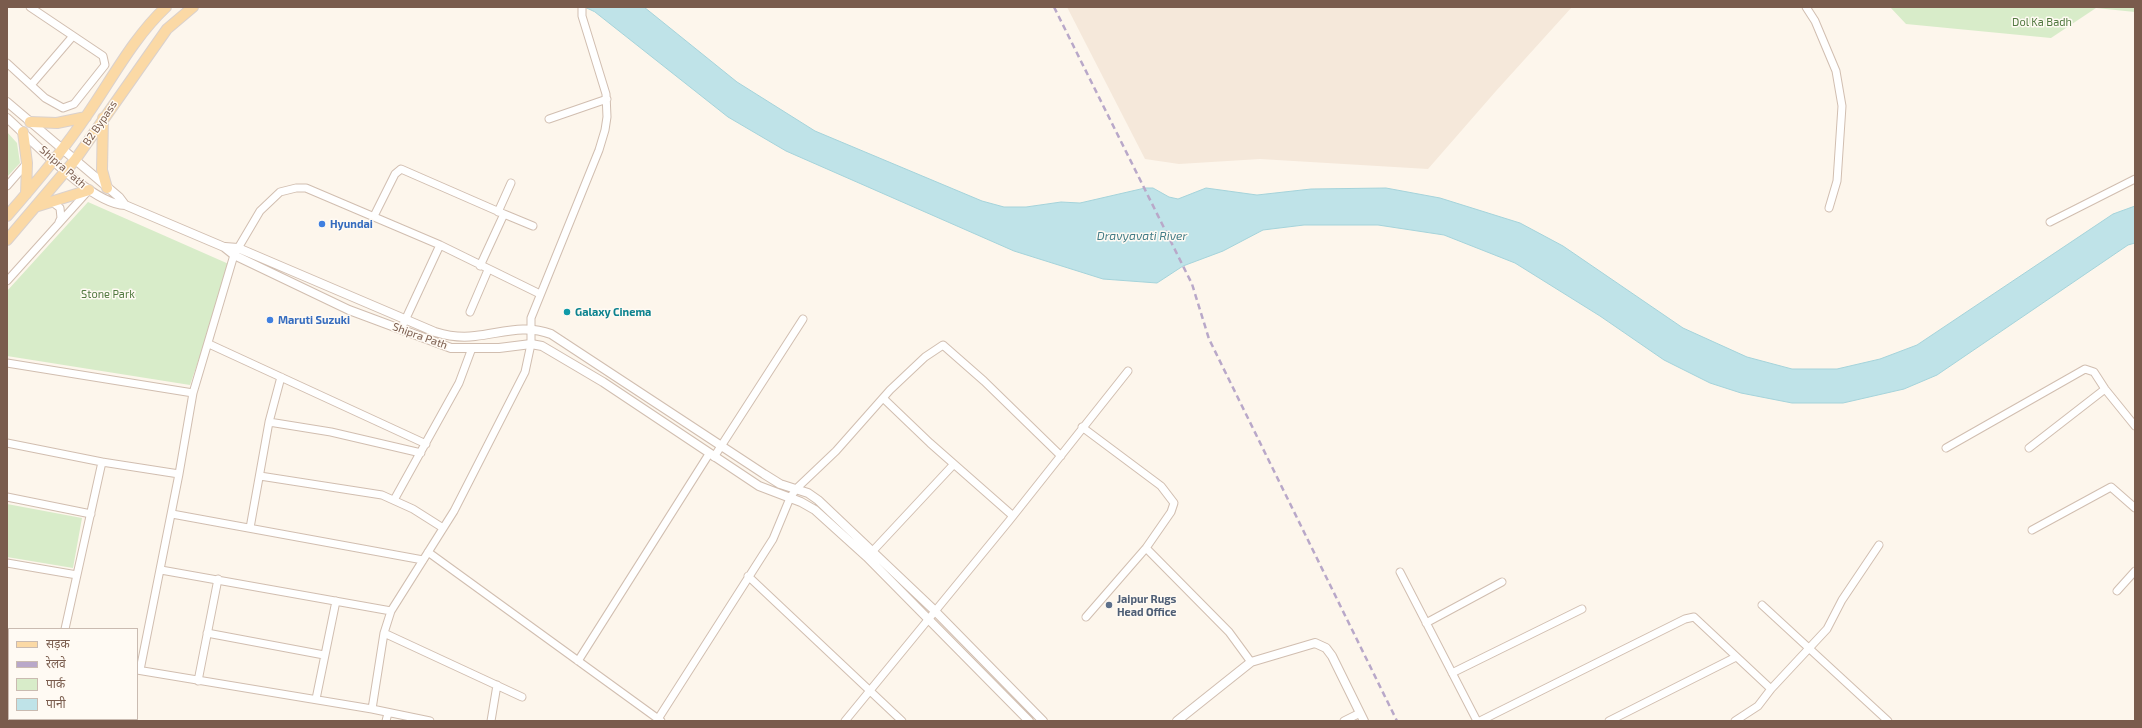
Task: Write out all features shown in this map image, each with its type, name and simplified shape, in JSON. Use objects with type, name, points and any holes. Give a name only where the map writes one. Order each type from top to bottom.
[{"type":"main road","points":[[7,216],[54,161],[86,117],[136,41],[166,7]]},
{"type":"main road","name":"B2 Bypass","points":[[7,240],[37,207],[66,171],[167,29],[193,7]]},
{"type":"main road","points":[[30,122],[57,123],[86,117]]},
{"type":"main road","points":[[103,118],[102,170],[107,188]]},
{"type":"main road","points":[[23,132],[27,163],[26,194]]},
{"type":"main road","points":[[37,207],[51,201],[89,190]]},
{"type":"street","points":[[7,63],[45,98],[63,108],[74,104],[105,65],[103,56],[30,7]]},
{"type":"street","points":[[372,709],[384,633],[391,611],[454,511],[525,372],[531,344],[531,318],[599,150],[608,117],[606,99],[595,54],[582,16],[582,7]]},
{"type":"street","points":[[1806,7],[1815,21],[1836,71],[1842,106],[1837,181],[1829,208]]},
{"type":"street","points":[[31,85],[73,36]]},
{"type":"street","points":[[549,119],[606,99]]},
{"type":"street","name":"Shipra Path","points":[[7,102],[125,205],[236,251],[349,310],[451,348],[500,348],[531,344],[542,346],[603,382],[759,486],[815,510],[867,557],[1029,721]]},
{"type":"street","name":"Shipra Path","points":[[7,118],[54,161],[89,190],[114,205],[125,205]]},
{"type":"street","points":[[7,186],[27,163]]},
{"type":"street","points":[[374,216],[395,174],[400,169],[533,226]]},
{"type":"street","points":[[2050,222],[2135,179]]},
{"type":"street","points":[[480,266],[511,183]]},
{"type":"street","points":[[430,721],[316,699],[198,681],[139,670],[161,570],[194,393],[236,251],[260,211],[280,192],[296,188],[306,188],[440,245],[488,270],[540,294]]},
{"type":"street","points":[[7,281],[89,190]]},
{"type":"street","points":[[51,201],[60,208],[61,212],[58,224]]},
{"type":"street","points":[[401,329],[440,245]]},
{"type":"street","points":[[236,251],[436,332],[450,336],[473,337],[531,328],[551,334],[723,445],[780,484],[808,493],[818,500],[934,610],[1043,721]]},
{"type":"street","points":[[470,312],[488,270]]},
{"type":"street","points":[[578,662],[712,456],[723,445],[803,319]]},
{"type":"street","points":[[209,344],[426,444]]},
{"type":"street","points":[[428,552],[659,720],[772,539],[790,498],[796,489],[836,451],[883,398],[925,357],[943,344],[1061,456]]},
{"type":"street","points":[[394,500],[459,383],[472,348]]},
{"type":"street","points":[[7,362],[194,393]]},
{"type":"street","points":[[1946,448],[2085,369],[2094,372],[2104,389],[2135,426]]},
{"type":"street","points":[[845,721],[927,618],[1013,516],[1082,427],[1128,371]]},
{"type":"street","points":[[250,528],[269,422],[281,377]]},
{"type":"street","points":[[2029,448],[2104,389]]},
{"type":"street","points":[[883,398],[1013,516]]},
{"type":"street","points":[[269,422],[331,432],[421,453]]},
{"type":"street","points":[[1082,427],[1161,486],[1174,503],[1171,512],[1146,548],[1086,618]]},
{"type":"street","points":[[7,443],[102,462],[180,474]]},
{"type":"street","points":[[65,628],[102,462]]},
{"type":"street","points":[[867,557],[954,464]]},
{"type":"street","points":[[260,476],[382,495],[413,509],[443,528]]},
{"type":"street","points":[[2032,530],[2111,487],[2135,508]]},
{"type":"street","points":[[7,497],[91,514]]},
{"type":"street","points":[[172,514],[423,560]]},
{"type":"street","points":[[1735,721],[1758,706],[1771,689],[1827,629],[1842,600],[1879,545]]},
{"type":"street","points":[[1146,548],[1229,632],[1251,662]]},
{"type":"street","points":[[7,563],[77,575]]},
{"type":"street","points":[[161,570],[391,611]]},
{"type":"street","points":[[2118,591],[2135,571]]},
{"type":"street","points":[[1400,572],[1477,721]]},
{"type":"street","points":[[748,576],[902,721]]},
{"type":"street","points":[[198,681],[218,579]]},
{"type":"street","points":[[1426,623],[1502,582]]},
{"type":"street","points":[[316,699],[336,602]]},
{"type":"street","points":[[1762,605],[1888,721]]},
{"type":"street","points":[[1452,673],[1582,608]]},
{"type":"street","points":[[1480,721],[1685,619],[1694,617],[1771,689]]},
{"type":"street","points":[[207,633],[324,655]]},
{"type":"street","points":[[384,633],[522,697]]},
{"type":"street","points":[[1177,721],[1251,662],[1315,643],[1326,648],[1332,656],[1364,721]]},
{"type":"street","points":[[1609,721],[1736,657]]},
{"type":"street","points":[[491,721],[496,685]]},
{"type":"street","points":[[386,721],[388,713]]},
{"type":"street","points":[[1344,721],[1360,713]]},
{"type":"shaded area","points":[[1067,7],[1572,7],[1428,169],[1260,159],[1179,164],[1145,159]]},
{"type":"green space","name":"Dol Ka Badh","points":[[1890,7],[2135,7],[2135,12],[2096,8],[2051,38],[1906,24]]},
{"type":"green space","points":[[7,132],[17,143],[20,163],[7,177]]},
{"type":"green space","name":"Stone Park","points":[[88,202],[231,265],[190,385],[7,356],[7,291]]},
{"type":"green space","points":[[7,504],[82,518],[73,568],[7,557]]},
{"type":"water","name":"Dravyavati River","points":[[585,7],[644,7],[737,82],[815,131],[982,201],[1004,207],[1026,207],[1061,202],[1080,203],[1145,188],[1153,188],[1169,197],[1178,199],[1206,188],[1257,195],[1311,189],[1386,188],[1440,198],[1520,223],[1563,246],[1683,328],[1747,357],[1792,369],[1837,369],[1880,359],[1917,345],[2113,214],[2135,206],[2135,243],[2128,245],[1937,375],[1904,389],[1843,403],[1792,403],[1741,393],[1710,383],[1664,360],[1600,316],[1515,263],[1444,235],[1378,225],[1304,225],[1263,230],[1223,251],[1183,266],[1157,283],[1103,279],[1014,251],[786,151],[728,117],[595,12]]},
{"type":"railway","points":[[1054,7],[1192,284],[1209,339],[1397,721]]},
{"type":"place","name":"Hyundai","points":[[322,224]]},
{"type":"place","name":"Galaxy Cinema","points":[[567,312]]},
{"type":"place","name":"Maruti Suzuki","points":[[270,320]]},
{"type":"place","name":"Jaipur Rugs Head Office","points":[[1109,605]]}]
